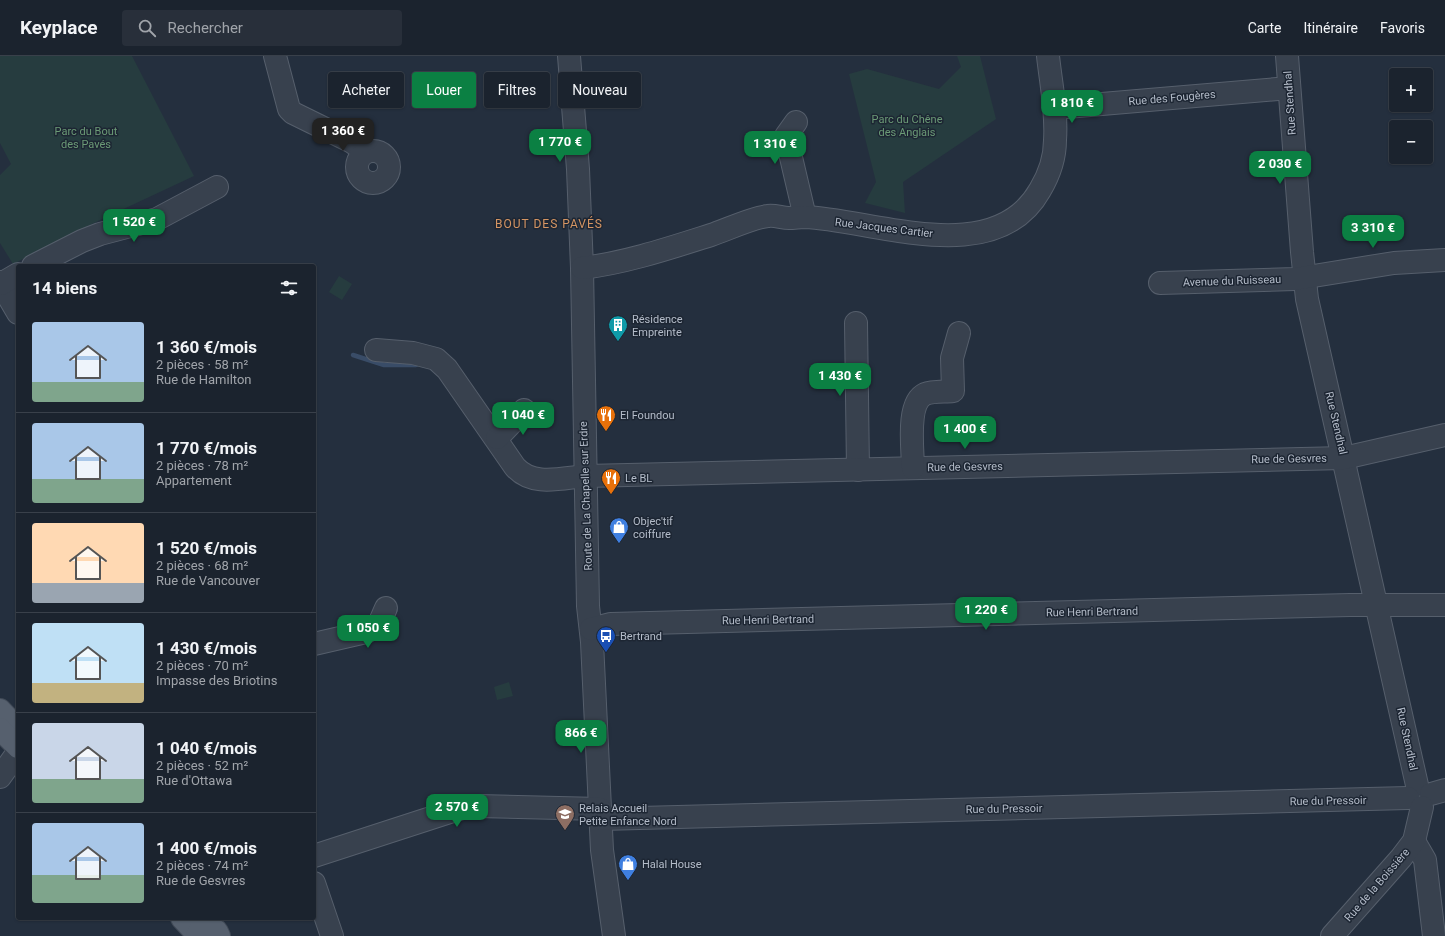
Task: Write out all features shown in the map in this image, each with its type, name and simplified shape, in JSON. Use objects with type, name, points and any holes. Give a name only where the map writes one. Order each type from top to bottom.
[{"type":"main road","points":[[0,710],[16,727]]},
{"type":"main road","points":[[0,729],[16,745]]},
{"type":"main road","points":[[186,920],[205,930]]},
{"type":"street","points":[[275,56],[289,109],[293,113],[352,142],[366,152]]},
{"type":"street","name":"Route de La Chapelle sur Erdre","points":[[569,56],[578,169],[582,268],[588,606],[591,629],[602,850],[614,936]]},
{"type":"street","name":"Rue Jacques Cartier","points":[[582,268],[606,265],[709,236],[767,216],[789,218],[805,217],[909,232],[946,235],[984,231],[999,226],[1014,219],[1036,199],[1050,171],[1054,154],[1055,108],[1048,56]]},
{"type":"street","name":"Rue Stendhal","points":[[1287,56],[1304,278],[1378,606],[1425,795]]},
{"type":"street","name":"Rue des Fougères","points":[[1055,108],[1289,88]]},
{"type":"street","points":[[796,122],[786,136],[805,217]]},
{"type":"street","points":[[37,264],[82,241],[100,234],[157,219],[217,187]]},
{"type":"street","name":"Avenue du Ruisseau","points":[[1160,283],[1304,278],[1394,263],[1445,260]]},
{"type":"street","points":[[6,280],[16,308]]},
{"type":"street","points":[[856,324],[858,470]]},
{"type":"street","points":[[913,468],[913,411],[918,401],[925,394],[953,391],[952,358],[959,333]]},
{"type":"street","name":"Rue de Gesvres","points":[[376,350],[413,354],[436,359],[447,369],[522,474],[537,480],[586,476],[1344,458],[1445,435]]},
{"type":"street","points":[[497,438],[524,410]]},
{"type":"street","name":"Rue Henri Bertrand","points":[[591,629],[611,624],[1445,605]]},
{"type":"street","points":[[316,644],[366,632],[378,624],[386,608]]},
{"type":"street","points":[[0,777],[16,755]]},
{"type":"street","name":"Rue du Pressoir","points":[[316,855],[465,807],[477,806],[601,814],[1425,795]]},
{"type":"street","name":"Rue de la Boissière","points":[[1332,936],[1401,858],[1414,841],[1425,795]]},
{"type":"street","points":[[1414,841],[1425,860],[1434,936]]},
{"type":"street","points":[[316,889],[332,936]]},
{"type":"green space","name":"Parc du Bout des Pavés","points":[[0,56],[132,56],[194,176],[100,220],[13,264],[0,243],[0,175],[11,164],[0,143]]},
{"type":"green space","name":"Parc du Chêne des Anglais","points":[[957,56],[980,56],[996,119],[903,182],[905,213],[865,203],[876,182],[849,74],[867,69],[939,89],[961,67]]},
{"type":"green space","points":[[339,276],[352,284],[342,300],[329,292]]},
{"type":"green space","points":[[509,682],[513,696],[497,700],[494,687]]},
{"type":"waterway","points":[[353,355],[384,365],[416,365]]},
{"type":"place","name":"Résidence Empreinte","points":[[618,342]]},
{"type":"place","name":"El Foundou","points":[[606,432]]},
{"type":"place","name":"Le BL","points":[[611,495]]},
{"type":"place","name":"Objec'tif coiffure","points":[[619,544]]},
{"type":"place","name":"Bertrand","points":[[606,653]]},
{"type":"place","name":"Relais Accueil Petite Enfance Nord","points":[[565,831]]},
{"type":"place","name":"Halal House","points":[[628,881]]},
{"type":"district","name":"BOUT DES PAVÉS","points":[[549,224]]}]
